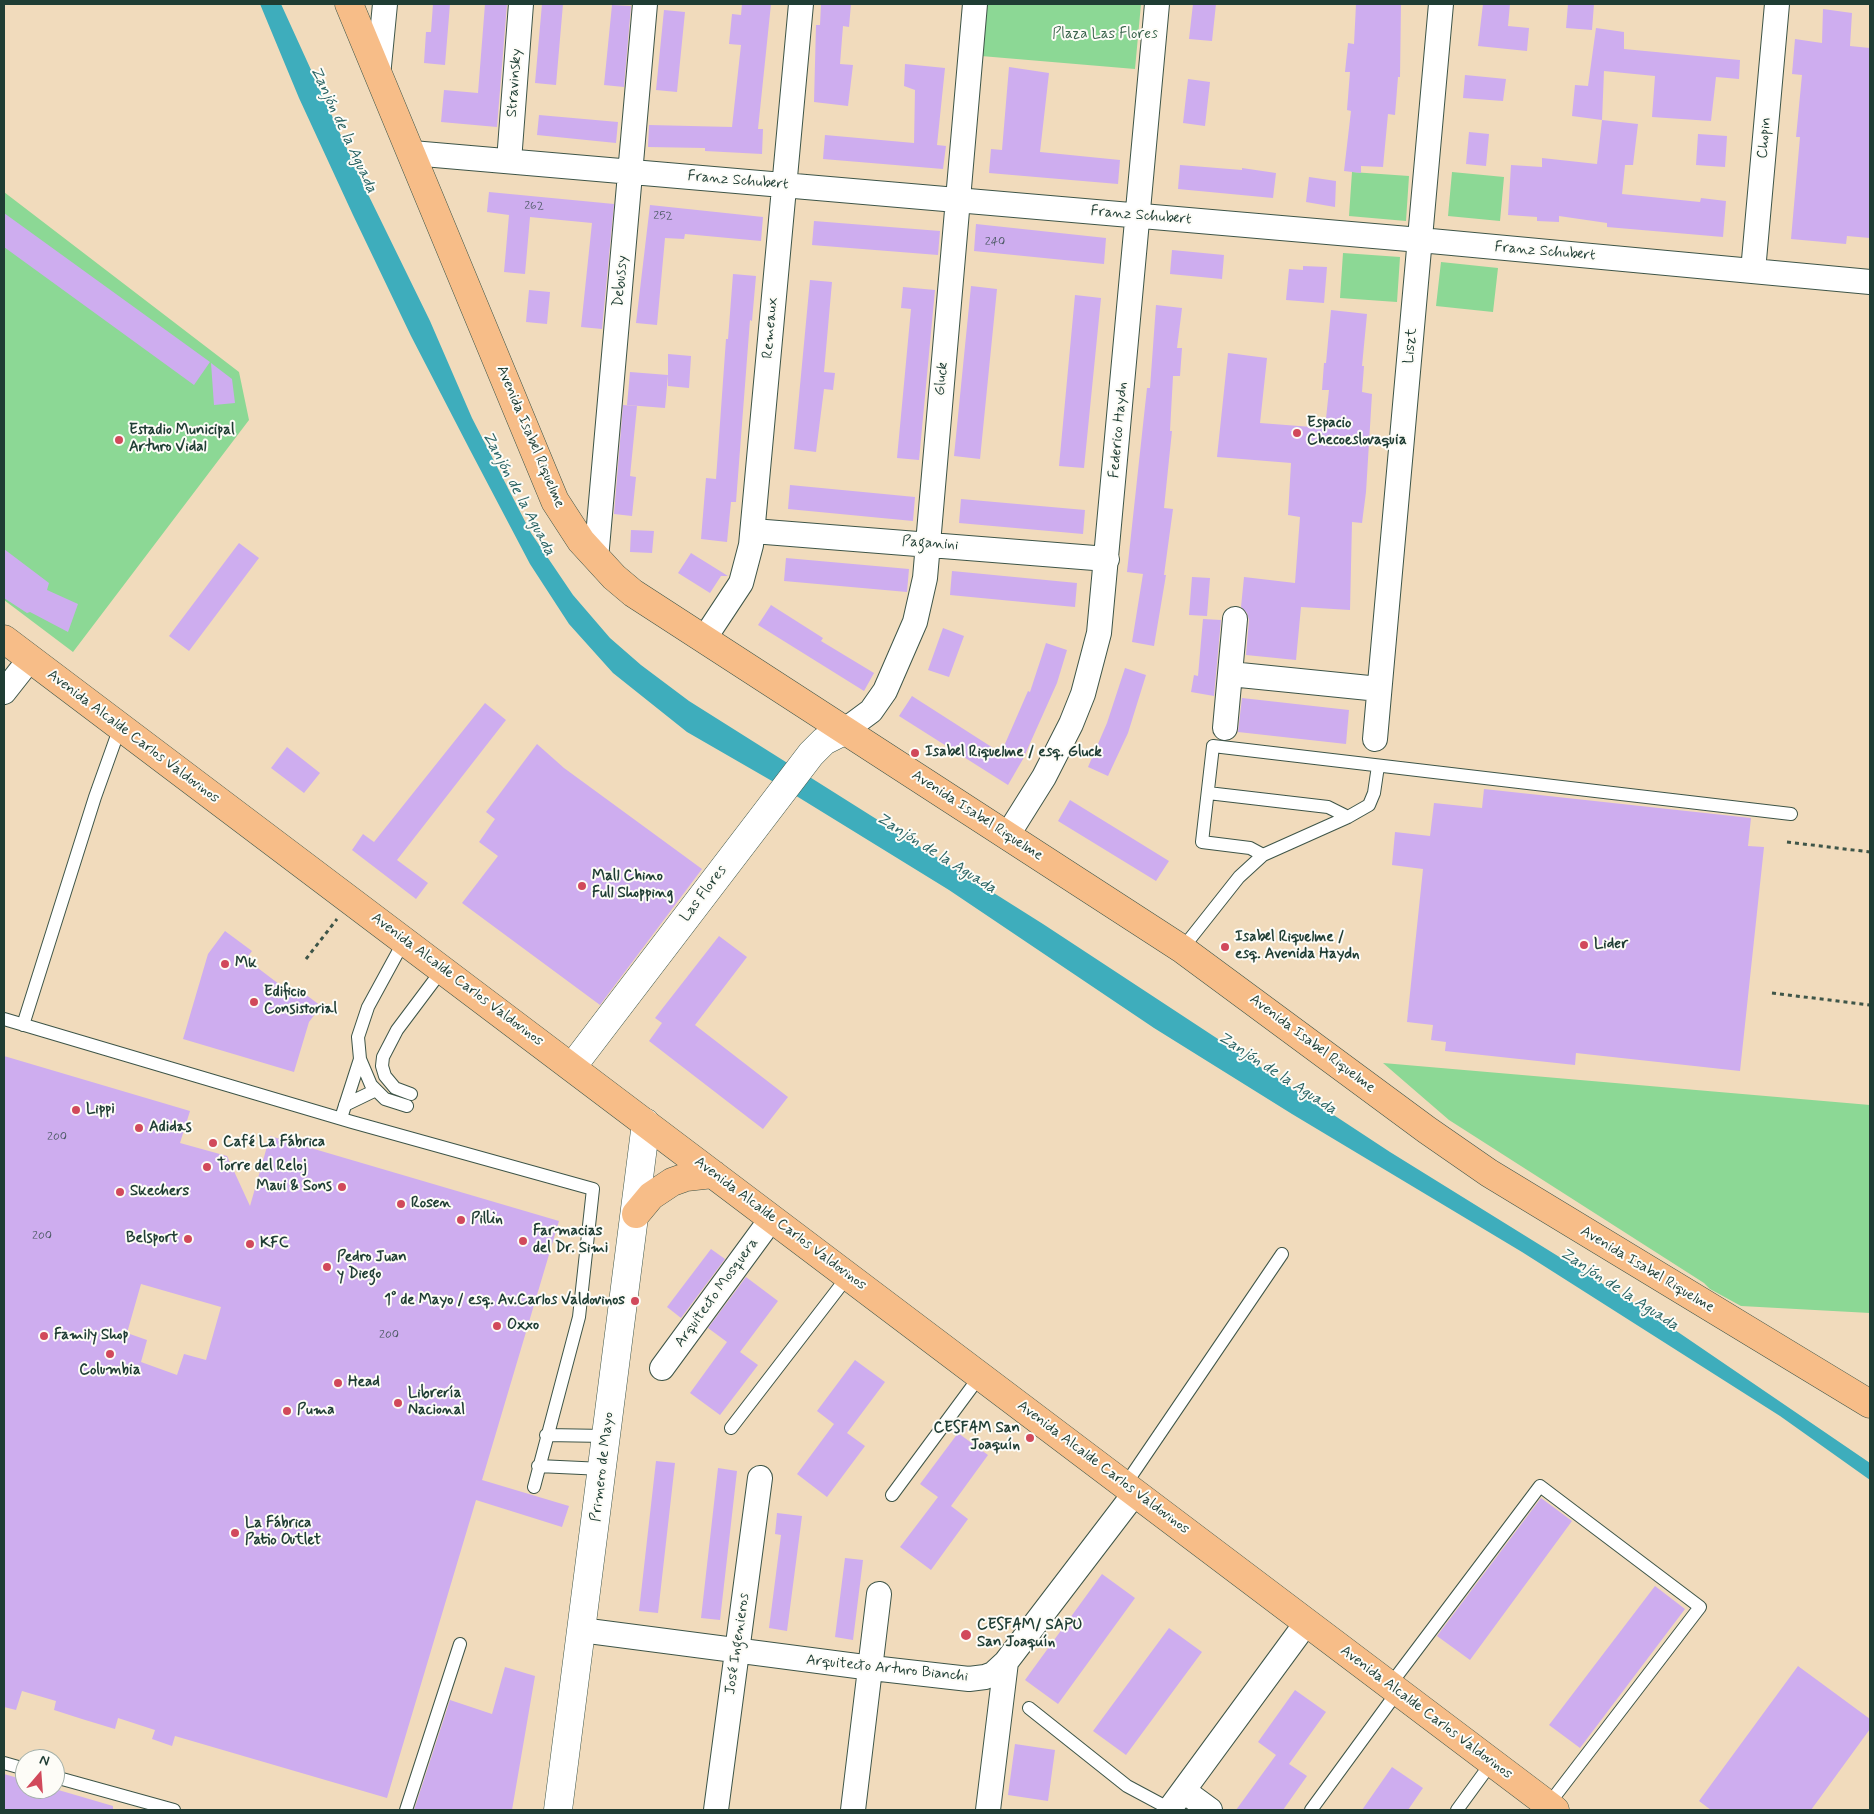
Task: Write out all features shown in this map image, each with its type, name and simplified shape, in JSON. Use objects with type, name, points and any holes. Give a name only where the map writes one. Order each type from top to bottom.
[{"type":"main road","name":"Avenida Isabel Riquelme","points":[[349,4],[555,501],[576,534],[596,559],[633,593],[1182,949],[1426,1130],[1489,1173],[1870,1404]]},
{"type":"main road","name":"Avenida Alcalde Carlos Valdovinos","points":[[4,639],[1552,1808]]},
{"type":"main road","points":[[636,1214],[651,1196],[672,1182],[686,1176],[713,1174]]},
{"type":"street","points":[[378,76],[385,4]]},
{"type":"street","name":"Stravinsky","points":[[508,162],[521,4]]},
{"type":"street","name":"Debussy","points":[[596,559],[645,4]]},
{"type":"street","name":"Remeaux","points":[[704,640],[741,583],[748,565],[753,530],[801,4]]},
{"type":"street","name":"Gluck","points":[[844,730],[872,711],[897,667],[915,622],[925,578],[975,4]]},
{"type":"street","name":"Federico Haydn","points":[[1007,836],[1059,751],[1083,694],[1099,633],[1108,559],[1157,4]]},
{"type":"street","name":"Liszt","points":[[1375,739],[1441,4]]},
{"type":"street","name":"Chopin","points":[[1753,272],[1777,4]]},
{"type":"street","name":"Franz Schubert","points":[[412,153],[1420,240],[1870,282]]},
{"type":"street","name":"Paganini","points":[[753,530],[1108,559]]},
{"type":"street","points":[[1225,728],[1235,619]]},
{"type":"street","points":[[4,692],[30,659]]},
{"type":"street","points":[[1230,674],[1380,688]]},
{"type":"street","name":"Las Flores","points":[[572,1067],[811,754],[824,741],[844,730]]},
{"type":"street","name":"Primero de Mayo","points":[[558,1810],[636,1214],[646,1123]]},
{"type":"street","name":"Arquitecto Mosquera","points":[[662,1368],[772,1218]]},
{"type":"street","name":"José Ingenieros","points":[[716,1810],[760,1478]]},
{"type":"street","name":"Arquitecto Arturo Bianchi","points":[[581,1630],[969,1679],[993,1674],[1006,1662],[1130,1489]]},
{"type":"street","points":[[854,1810],[872,1668],[879,1594]]},
{"type":"street","points":[[1210,1810],[1174,1803],[1307,1622]]},
{"type":"street","points":[[988,1810],[1006,1662]]},
{"type":"lane","points":[[23,1025],[95,797],[120,727]]},
{"type":"lane","points":[[1263,856],[1250,848],[1202,842],[1213,746],[1790,814]]},
{"type":"lane","points":[[1182,949],[1239,877],[1263,856],[1348,817],[1372,802],[1378,766]]},
{"type":"lane","points":[[1208,793],[1328,807],[1348,817]]},
{"type":"lane","points":[[404,941],[368,1007],[358,1037],[360,1060],[371,1085],[385,1098],[407,1106]]},
{"type":"lane","points":[[412,1094],[395,1088],[385,1076],[382,1066],[383,1057],[397,1030],[442,970]]},
{"type":"lane","points":[[4,1018],[341,1118],[593,1189],[579,1316],[546,1434],[534,1487]]},
{"type":"lane","points":[[341,1118],[360,1060]]},
{"type":"lane","points":[[345,1105],[376,1090]]},
{"type":"lane","points":[[1130,1489],[1282,1254]]},
{"type":"lane","points":[[731,1428],[848,1276]]},
{"type":"lane","points":[[892,1495],[980,1376]]},
{"type":"lane","points":[[546,1434],[606,1436]]},
{"type":"lane","points":[[538,1466],[603,1469]]},
{"type":"lane","points":[[1311,1810],[1394,1688],[1540,1486],[1700,1607],[1552,1808]]},
{"type":"lane","points":[[406,1810],[460,1644]]},
{"type":"lane","points":[[1029,1708],[1127,1786],[1174,1803]]},
{"type":"lane","points":[[1457,1810],[1492,1762]]},
{"type":"lane","points":[[65,1780],[174,1810]]},
{"type":"path","points":[[1787,842],[1870,852]]},
{"type":"path","points":[[306,959],[351,901]]},
{"type":"path","points":[[1772,993],[1870,1005]]},
{"type":"green space","name":"Plaza Las Flores","points":[[986,4],[1141,4],[1135,69],[981,56]]},
{"type":"green space","points":[[1352,172],[1409,176],[1406,221],[1349,216]]},
{"type":"green space","points":[[1452,172],[1504,177],[1500,221],[1448,216]]},
{"type":"green space","name":"Estadio Municipal Arturo Vidal","points":[[4,192],[239,372],[249,420],[73,652],[4,600]]},
{"type":"green space","points":[[1343,253],[1400,257],[1397,302],[1340,298]]},
{"type":"green space","points":[[1441,262],[1498,268],[1493,312],[1436,306]]},
{"type":"green space","points":[[1383,1063],[1870,1105],[1870,1313],[1741,1306],[1710,1289],[1704,1283],[1449,1120]]},
{"type":"water","points":[[260,4],[281,4],[363,184],[430,321],[472,418],[531,533],[573,595],[610,638],[641,665],[689,701],[1043,924],[1390,1152],[1653,1315],[1870,1463],[1870,1480],[1780,1416],[1522,1252],[1292,1114],[1154,1028],[949,890],[772,781],[687,732],[613,673],[569,624],[530,564],[411,336],[299,98]]},
{"type":"building","points":[[433,4],[450,4],[445,65],[424,63],[426,32],[431,32]]},
{"type":"building","points":[[485,4],[507,4],[497,127],[441,122],[444,90],[478,93]]},
{"type":"building","points":[[542,4],[563,4],[556,85],[535,83]]},
{"type":"building","points":[[742,4],[771,4],[758,129],[763,129],[762,154],[705,151],[705,148],[648,147],[649,125],[732,127],[741,45],[729,44],[732,14],[741,15]]},
{"type":"building","points":[[821,4],[851,4],[849,27],[843,26],[840,64],[853,65],[848,106],[814,102],[816,25],[820,25]]},
{"type":"building","points":[[1193,4],[1216,4],[1212,41],[1189,39]]},
{"type":"building","points":[[1356,4],[1401,4],[1400,77],[1398,77],[1395,115],[1388,114],[1383,167],[1361,166],[1361,173],[1344,171],[1351,111],[1347,110],[1350,72],[1345,72],[1348,43],[1354,44]]},
{"type":"building","points":[[1483,4],[1510,4],[1508,26],[1529,28],[1527,51],[1478,46]]},
{"type":"building","points":[[1568,4],[1594,4],[1592,30],[1566,28]]},
{"type":"building","points":[[612,5],[631,6],[624,87],[604,85]]},
{"type":"building","points":[[1823,9],[1852,13],[1850,46],[1870,48],[1870,238],[1847,236],[1846,244],[1791,239],[1800,137],[1796,137],[1802,75],[1792,74],[1795,39],[1822,43]]},
{"type":"building","points":[[664,10],[685,12],[677,92],[656,90]]},
{"type":"building","points":[[1596,28],[1624,32],[1624,49],[1740,60],[1739,79],[1716,77],[1711,121],[1652,117],[1655,76],[1604,71],[1602,120],[1572,116],[1575,85],[1588,86]]},
{"type":"building","points":[[905,64],[945,68],[937,145],[946,146],[943,169],[823,159],[825,135],[914,143],[915,90],[904,86]]},
{"type":"building","points":[[1009,67],[1049,73],[1040,152],[1120,160],[1118,184],[989,173],[991,149],[1002,150]]},
{"type":"building","points":[[1465,75],[1506,79],[1503,101],[1463,98]]},
{"type":"building","points":[[1188,79],[1210,82],[1205,126],[1183,123]]},
{"type":"building","points":[[539,115],[618,122],[616,143],[537,135]]},
{"type":"building","points":[[1602,120],[1638,124],[1633,165],[1625,165],[1622,194],[1700,202],[1701,198],[1726,201],[1723,237],[1607,227],[1607,223],[1559,216],[1559,222],[1537,221],[1537,217],[1508,215],[1511,165],[1542,167],[1542,158],[1597,164]]},
{"type":"building","points":[[1469,132],[1489,134],[1486,166],[1466,164]]},
{"type":"building","points":[[1698,134],[1727,136],[1725,167],[1696,165]]},
{"type":"building","points":[[1180,165],[1242,170],[1242,168],[1276,173],[1273,198],[1178,189]]},
{"type":"building","points":[[1309,177],[1336,181],[1335,207],[1306,202]]},
{"type":"building","points":[[489,192],[614,204],[602,329],[581,327],[592,223],[530,217],[525,274],[504,272],[509,215],[487,212]]},
{"type":"building","points":[[650,205],[763,217],[761,241],[685,234],[684,239],[665,238],[657,325],[636,323]]},
{"type":"building","points":[[4,213],[210,362],[194,385],[4,247]]},
{"type":"building","points":[[814,221],[940,231],[938,255],[812,245]]},
{"type":"building","points":[[976,224],[1106,238],[1104,264],[974,251]]},
{"type":"building","points":[[1172,250],[1224,255],[1222,279],[1170,274]]},
{"type":"building","points":[[1303,266],[1327,267],[1324,303],[1286,300],[1289,269],[1303,270]]},
{"type":"building","points":[[733,274],[756,276],[752,321],[750,320],[736,502],[731,502],[727,542],[701,539],[706,478],[716,479],[726,339],[728,339]]},
{"type":"building","points":[[810,280],[832,282],[824,372],[835,373],[833,390],[824,389],[816,452],[794,449]]},
{"type":"building","points":[[971,286],[997,289],[980,459],[954,456]]},
{"type":"building","points":[[903,287],[935,290],[919,460],[897,458],[911,309],[901,308]]},
{"type":"building","points":[[529,290],[550,292],[547,324],[526,322]]},
{"type":"building","points":[[1075,295],[1101,298],[1084,468],[1059,466]]},
{"type":"building","points":[[1156,305],[1182,308],[1177,348],[1182,348],[1180,376],[1173,376],[1170,431],[1172,431],[1164,508],[1173,509],[1164,575],[1166,575],[1154,646],[1132,642],[1143,574],[1127,572],[1147,388],[1150,388]]},
{"type":"building","points":[[1331,310],[1367,314],[1362,366],[1364,366],[1362,392],[1372,394],[1366,492],[1362,523],[1352,522],[1350,610],[1301,607],[1296,660],[1246,655],[1249,620],[1247,613],[1241,607],[1244,577],[1295,583],[1300,517],[1288,515],[1291,463],[1217,457],[1228,353],[1267,358],[1260,423],[1325,428],[1329,390],[1322,390]]},
{"type":"building","points":[[668,354],[691,356],[689,388],[668,386]]},
{"type":"building","points":[[211,363],[232,379],[235,403],[214,405]]},
{"type":"building","points":[[630,372],[668,375],[665,408],[627,405]]},
{"type":"building","points":[[623,405],[637,406],[630,476],[636,477],[632,516],[614,514]]},
{"type":"building","points":[[790,485],[915,497],[913,521],[788,509]]},
{"type":"building","points":[[961,499],[1085,510],[1083,534],[959,523]]},
{"type":"building","points":[[631,530],[654,531],[652,553],[630,552]]},
{"type":"building","points":[[239,543],[259,558],[189,651],[169,636]]},
{"type":"building","points":[[4,549],[49,583],[47,590],[78,604],[68,632],[30,612],[27,613],[4,598]]},
{"type":"building","points":[[691,553],[728,576],[721,576],[710,593],[678,573]]},
{"type":"building","points":[[786,558],[909,569],[907,592],[784,581]]},
{"type":"building","points":[[952,571],[1077,583],[1075,607],[950,595]]},
{"type":"building","points":[[1192,577],[1210,578],[1207,616],[1189,615]]},
{"type":"building","points":[[771,605],[823,638],[821,641],[874,673],[864,691],[758,625]]},
{"type":"building","points":[[1203,619],[1221,620],[1214,696],[1191,692],[1194,675],[1198,676]]},
{"type":"building","points":[[943,628],[964,636],[949,677],[928,670]]},
{"type":"building","points":[[1046,643],[1067,650],[1057,683],[1023,759],[1008,785],[899,716],[912,696],[1001,753],[1028,691],[1030,692]]},
{"type":"building","points":[[1125,668],[1146,675],[1128,733],[1108,776],[1088,767],[1107,723]]},
{"type":"building","points":[[1242,698],[1349,710],[1346,744],[1238,732]]},
{"type":"building","points":[[485,703],[506,720],[397,860],[428,883],[416,899],[352,850],[363,834],[374,842]]},
{"type":"building","name":"Mall Chino Full Shopping","points":[[537,744],[564,768],[702,869],[600,1005],[462,903],[498,856],[479,842],[495,819],[486,812]]},
{"type":"building","points":[[287,747],[320,773],[304,793],[271,768]]},
{"type":"building","name":"Lider","points":[[1484,789],[1751,818],[1748,846],[1764,847],[1740,1071],[1576,1053],[1575,1065],[1445,1051],[1446,1042],[1431,1040],[1433,1025],[1407,1022],[1423,869],[1392,865],[1395,832],[1430,836],[1434,803],[1482,808]]},
{"type":"building","points":[[1070,800],[1169,861],[1156,881],[1058,821]]},
{"type":"building","name":"Edificio Consistorial","points":[[225,931],[252,951],[246,959],[296,997],[301,991],[321,1006],[309,1022],[294,1072],[183,1039],[208,954]]},
{"type":"building","points":[[719,936],[747,957],[695,1025],[788,1097],[763,1129],[649,1041],[662,1023],[655,1018]]},
{"type":"building","name":"La Fábrica Patio Outlet","points":[[4,1056],[190,1111],[180,1143],[227,1156],[250,1206],[270,1136],[559,1221],[482,1480],[569,1506],[562,1527],[476,1500],[387,1798],[175,1736],[172,1746],[152,1739],[155,1730],[118,1718],[115,1729],[54,1710],[56,1701],[22,1691],[16,1710],[4,1707]],"holes":[[[141,1284],[221,1307],[206,1360],[184,1354],[177,1375],[141,1362],[147,1340],[127,1333]]]},
{"type":"building","points":[[711,1249],[725,1259],[681,1318],[667,1307]]},
{"type":"building","points":[[746,1277],[778,1301],[740,1352],[758,1365],[720,1415],[690,1393],[727,1342],[708,1328]]},
{"type":"building","points":[[855,1360],[885,1382],[847,1433],[865,1446],[827,1497],[797,1474],[834,1424],[817,1411]]},
{"type":"building","points":[[958,1433],[988,1455],[951,1506],[968,1519],[931,1570],[900,1547],[938,1497],[920,1484]]},
{"type":"building","points":[[656,1461],[675,1463],[658,1613],[639,1611]]},
{"type":"building","points":[[718,1468],[737,1471],[720,1620],[701,1618]]},
{"type":"building","points":[[1541,1498],[1572,1521],[1470,1660],[1437,1636]]},
{"type":"building","points":[[777,1513],[802,1516],[787,1631],[769,1628],[781,1535],[775,1534]]},
{"type":"building","points":[[845,1558],[863,1560],[853,1640],[835,1637]]},
{"type":"building","points":[[1102,1574],[1135,1598],[1058,1704],[1025,1680]]},
{"type":"building","points":[[1655,1586],[1685,1609],[1580,1748],[1549,1725]]},
{"type":"building","points":[[1169,1628],[1202,1652],[1126,1755],[1093,1731]]},
{"type":"building","points":[[1798,1666],[1870,1719],[1870,1729],[1811,1810],[1711,1810],[1699,1801]]},
{"type":"building","points":[[505,1667],[535,1676],[512,1810],[414,1810],[450,1700],[492,1714]]},
{"type":"building","points":[[1295,1690],[1326,1712],[1289,1764],[1307,1776],[1283,1810],[1236,1810],[1276,1755],[1258,1742]]},
{"type":"building","points":[[1015,1744],[1055,1750],[1048,1801],[1008,1795]]},
{"type":"building","points":[[1392,1767],[1423,1788],[1408,1810],[1362,1810]]},
{"type":"building","points":[[4,1774],[15,1777],[15,1799],[65,1799],[65,1792],[113,1806],[113,1810],[4,1810]]},
{"type":"place","name":"Espacio Checoeslovaquia","points":[[1297,433]]},
{"type":"place","name":"Estadio Municipal Arturo Vidal","points":[[119,440]]},
{"type":"place","name":"Isabel Riquelme / esq. Gluck","points":[[915,753]]},
{"type":"place","name":"Mall Chino Full Shopping","points":[[582,886]]},
{"type":"place","name":"Lider","points":[[1584,945]]},
{"type":"place","name":"Isabel Riquelme / esq. Avenida Haydn","points":[[1225,947]]},
{"type":"place","name":"Mk","points":[[225,964]]},
{"type":"place","name":"Edificio Consistorial","points":[[254,1002]]},
{"type":"place","name":"Lippi","points":[[76,1110]]},
{"type":"place","name":"Adidas","points":[[139,1128]]},
{"type":"place","name":"Café La Fábrica","points":[[213,1143]]},
{"type":"place","name":"Torre del Reloj","points":[[207,1167]]},
{"type":"place","name":"Maui & Sons","points":[[342,1187]]},
{"type":"place","name":"Skechers","points":[[120,1192]]},
{"type":"place","name":"Rosen","points":[[401,1204]]},
{"type":"place","name":"Pillin","points":[[461,1220]]},
{"type":"place","name":"Belsport","points":[[188,1239]]},
{"type":"place","name":"Farmacias del Dr. Simi","points":[[523,1241]]},
{"type":"place","name":"KFC","points":[[250,1244]]},
{"type":"place","name":"Pedro Juan y Diego","points":[[327,1267]]},
{"type":"place","name":"1° de Mayo / esq. Av.Carlos Valdovinos","points":[[635,1301]]},
{"type":"place","name":"Oxxo","points":[[497,1326]]},
{"type":"place","name":"Family Shop","points":[[44,1336]]},
{"type":"place","name":"Columbia","points":[[110,1354]]},
{"type":"place","name":"Head","points":[[338,1383]]},
{"type":"place","name":"Librería Nacional","points":[[398,1403]]},
{"type":"place","name":"Puma","points":[[287,1411]]},
{"type":"place","name":"CESFAM San Joaquín","points":[[1030,1438]]},
{"type":"place","name":"La Fábrica Patio Outlet","points":[[235,1533]]},
{"type":"place","name":"CESFAM/ SAPU San Joaquín","points":[[966,1635]]},
{"type":"water label","name":"Zanjón de la Aguada","points":[[343,130]]},
{"type":"water label","name":"Zanjón de la Aguada","points":[[518,494]]},
{"type":"water label","name":"Zanjón de la Aguada","points":[[936,854]]},
{"type":"water label","name":"Zanjón de la Aguada","points":[[1277,1074]]},
{"type":"water label","name":"Zanjón de la Aguada","points":[[1619,1290]]}]
